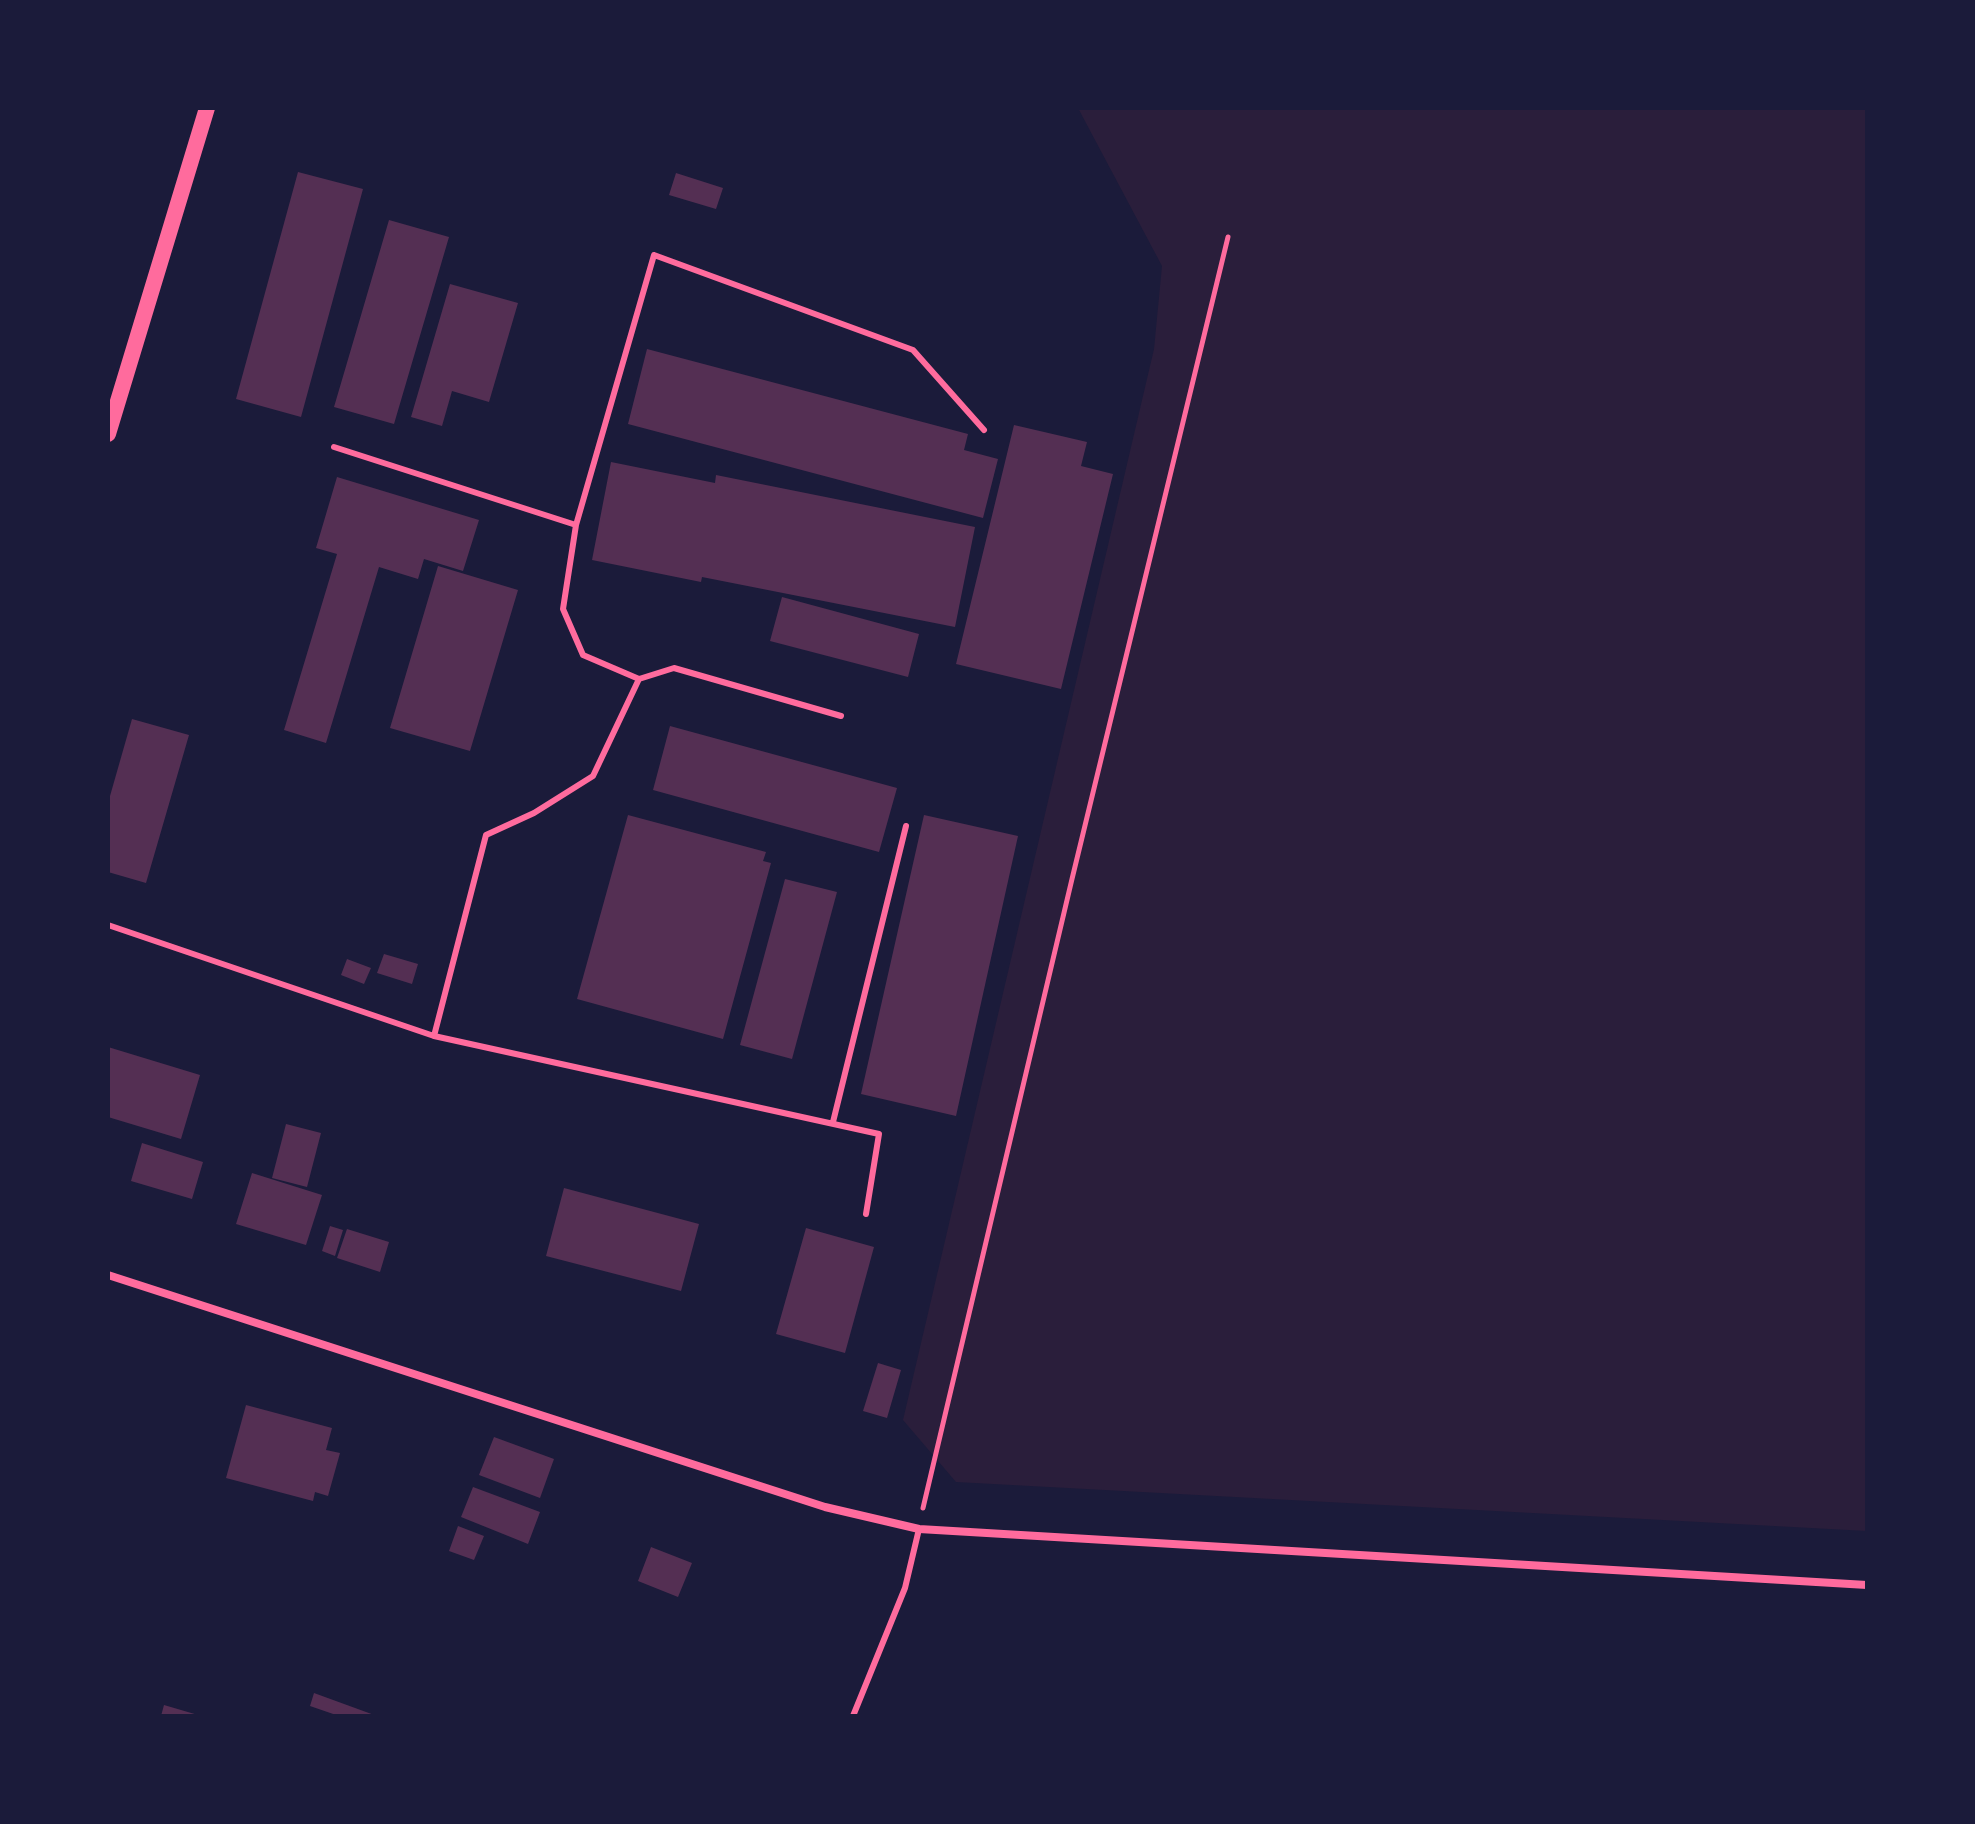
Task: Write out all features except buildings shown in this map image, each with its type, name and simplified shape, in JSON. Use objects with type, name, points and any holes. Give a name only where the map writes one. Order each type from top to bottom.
[{"type":"main road","points":[[108,434],[207,108]]},
{"type":"street","points":[[108,1275],[825,1507],[919,1529],[1867,1585]]},
{"type":"lane","points":[[841,716],[674,668],[639,679],[583,655],[563,609],[576,525],[654,255],[913,350],[984,430]]},
{"type":"lane","points":[[334,447],[576,525]]},
{"type":"lane","points":[[434,1036],[486,835],[534,813],[593,776],[639,679]]},
{"type":"lane","points":[[833,1122],[906,826]]},
{"type":"lane","points":[[108,925],[434,1036],[879,1134],[866,1214]]},
{"type":"lane","points":[[853,1716],[905,1588],[919,1529]]},
{"type":"path","points":[[919,1529],[1228,237]]},
{"type":"shaded area","points":[[1078,108],[1867,108],[1867,1531],[956,1482],[903,1420],[1154,349],[1162,266]]}]
